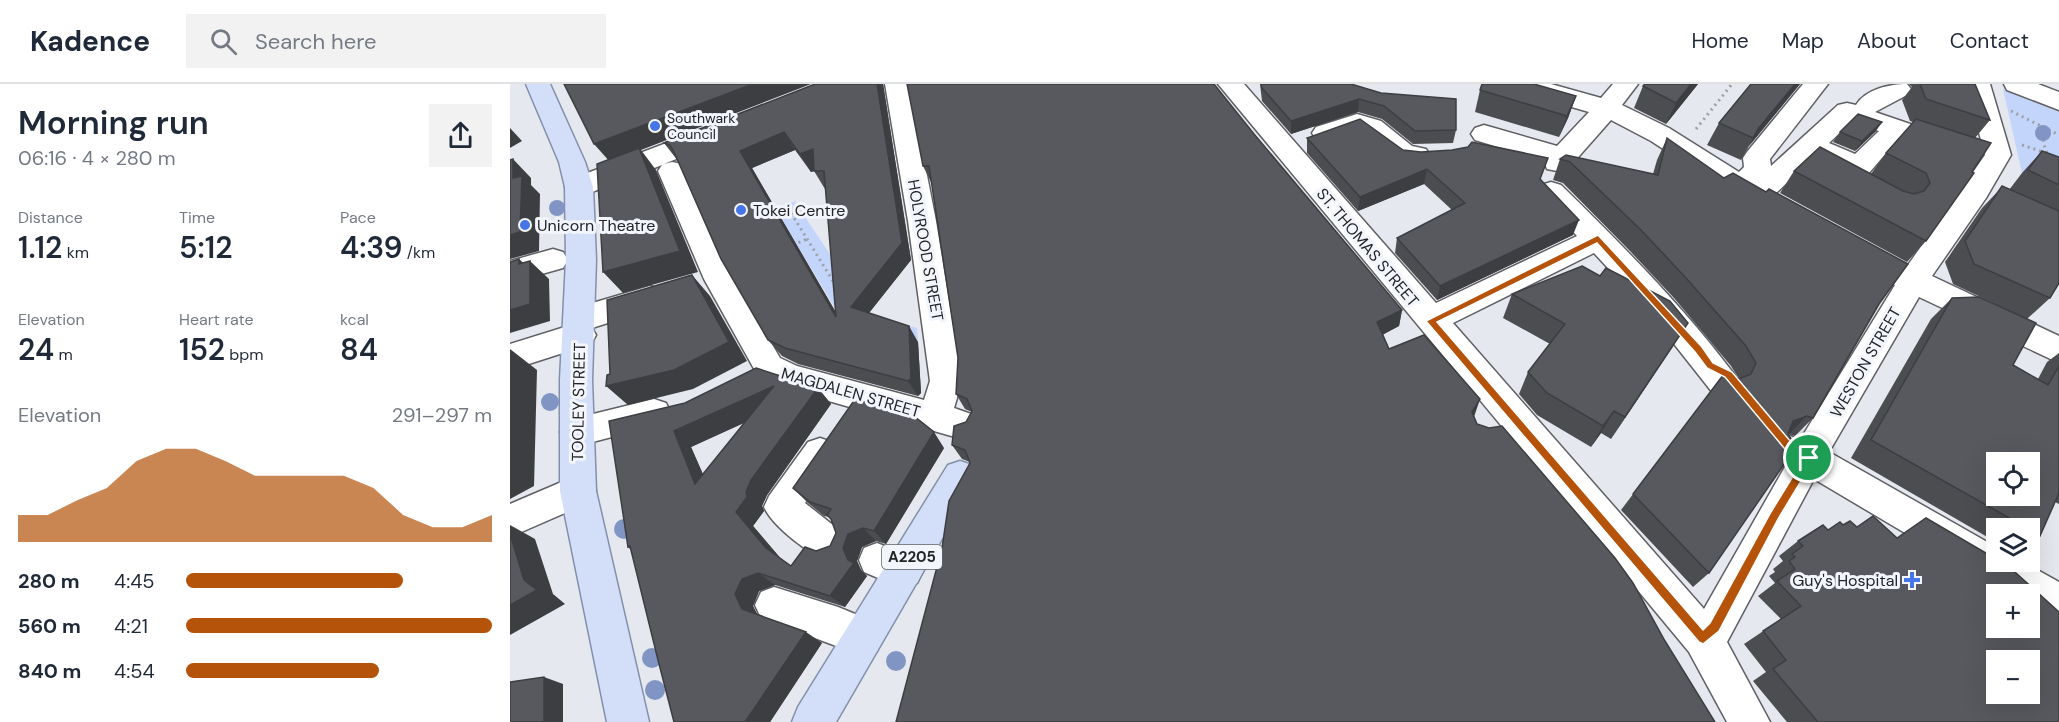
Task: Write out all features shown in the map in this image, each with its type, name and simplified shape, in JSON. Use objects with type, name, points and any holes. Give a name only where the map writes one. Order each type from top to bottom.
[{"type":"main road","name":"TOOLEY STREET","points":[[538,84],[572,162],[579,188],[580,327],[576,380],[578,491],[628,722]]},
{"type":"main road","name":"A2205","points":[[813,722],[863,637],[890,565],[960,476]]},
{"type":"street","name":"HOLYROOD STREET","points":[[897,84],[928,258],[946,381],[948,421]]},
{"type":"street","name":"ST. THOMAS STREET","points":[[1230,84],[1282,158],[1430,321],[1497,419],[1550,483],[1703,638],[1749,722]]},
{"type":"street","points":[[1522,84],[1606,109],[1644,125],[1748,191],[1788,213]]},
{"type":"street","points":[[1484,134],[1560,160],[1626,84]]},
{"type":"street","points":[[1748,191],[1758,170],[1756,158],[1816,84]]},
{"type":"street","points":[[2016,84],[2059,102]]},
{"type":"street","points":[[1748,191],[1806,149],[1851,107],[1898,89]]},
{"type":"street","points":[[1954,97],[1979,93]]},
{"type":"street","name":"WESTON STREET","points":[[1703,638],[1714,627],[1774,516],[1801,459],[1913,281],[1987,196],[1998,155],[1979,93]]},
{"type":"street","points":[[1851,107],[1973,154]]},
{"type":"street","points":[[1282,158],[1357,123],[1372,127],[1406,155],[1445,154]]},
{"type":"street","points":[[579,188],[719,132]]},
{"type":"street","points":[[1806,149],[1859,166],[1886,138]]},
{"type":"street","points":[[1806,149],[1865,187]]},
{"type":"street","name":"MAGDALEN STREET","points":[[672,171],[697,285],[756,374],[790,377],[948,421]]},
{"type":"street","points":[[1551,192],[1589,229],[1699,350],[1723,383]]},
{"type":"street","points":[[1430,321],[1589,229]]},
{"type":"street","points":[[1871,259],[2059,350]]},
{"type":"street","points":[[510,272],[553,260]]},
{"type":"street","points":[[510,357],[580,327],[697,285]]},
{"type":"street","points":[[830,545],[782,507],[858,397]]},
{"type":"street","points":[[577,432],[679,408]]},
{"type":"street","points":[[1801,459],[2059,603]]},
{"type":"street","points":[[510,521],[578,491]]},
{"type":"street","points":[[774,605],[838,626],[863,637]]},
{"type":"path","points":[[1698,127],[1732,84]]},
{"type":"path","points":[[2007,110],[2059,135]]},
{"type":"path","points":[[2021,145],[2047,153],[2043,142],[2046,128]]},
{"type":"path","points":[[788,208],[836,287]]},
{"type":"path","points":[[787,248],[807,239]]},
{"type":"shaded area","points":[[2003,89],[2059,112],[2059,185],[2022,173]]},
{"type":"shaded area","points":[[795,201],[868,315],[917,328],[918,342],[841,318],[776,210]]},
{"type":"building","points":[[564,84],[753,84],[594,144]]},
{"type":"building","points":[[815,84],[877,84],[902,243],[851,307],[909,326],[911,378],[908,381],[785,348],[768,340],[721,259],[674,152],[670,145],[664,143]],"holes":[[[784,132],[800,154],[813,149],[814,171],[824,171],[836,317],[740,151]]]},
{"type":"building","points":[[907,84],[1214,84],[1402,310],[1377,322],[1389,349],[1424,335],[1480,399],[1472,412],[1477,424],[1489,428],[1502,426],[1615,558],[1633,583],[1665,641],[1715,722],[896,722],[942,548],[949,501],[970,463],[965,450],[952,445],[954,426],[966,422],[972,411],[967,399],[956,394],[958,358],[929,166],[923,166]]},
{"type":"building","points":[[1261,84],[1351,84],[1381,93],[1456,99],[1456,130],[1415,131],[1384,106],[1359,99],[1291,121]]},
{"type":"building","points":[[1482,84],[1534,84],[1576,96],[1567,116],[1480,90]]},
{"type":"building","points":[[1645,84],[1691,84],[1676,103],[1643,86]]},
{"type":"building","points":[[1751,84],[1795,84],[1753,138],[1719,123]]},
{"type":"building","points":[[1920,84],[1975,84],[1990,120],[1926,99]]},
{"type":"building","points":[[1858,114],[1882,122],[1862,141],[1840,132]]},
{"type":"building","points":[[1360,119],[1403,150],[1421,152],[1452,150],[1468,147],[1472,142],[1548,158],[1540,179],[1579,220],[1440,286],[1397,238],[1465,203],[1427,169],[1360,197],[1307,138]]},
{"type":"building","points":[[1916,119],[1991,143],[1972,172],[1974,173],[1926,241],[1794,171],[1820,147],[1903,191],[1914,194],[1924,191],[1930,183],[1926,173],[1886,153]]},
{"type":"building","points":[[1667,138],[1724,178],[1733,173],[1766,192],[1769,189],[1908,264],[1879,304],[1813,418],[1807,416],[1793,421],[1788,434],[1796,447],[1709,573],[1633,494],[1724,374],[1739,379],[1751,374],[1756,363],[1746,346],[1641,230],[1570,162],[1560,159],[1566,155],[1658,175]]},
{"type":"building","points":[[639,148],[680,251],[603,272],[597,164]]},
{"type":"building","points":[[2042,151],[2059,157],[2059,185],[2028,170]]},
{"type":"building","points":[[513,159],[513,178],[522,176],[520,232],[510,235],[510,160]]},
{"type":"building","points":[[2002,186],[2059,211],[2059,283],[2050,298],[1974,264],[1965,241]]},
{"type":"building","points":[[519,259],[519,264],[530,261],[530,304],[510,310],[510,262]]},
{"type":"building","points":[[1582,266],[1600,276],[1606,268],[1670,301],[1688,323],[1625,417],[1614,411],[1603,426],[1547,393],[1528,372],[1565,324],[1512,294]]},
{"type":"building","points":[[692,275],[729,342],[674,370],[606,386],[607,375],[610,374],[607,300]]},
{"type":"building","points":[[1979,297],[2036,323],[2013,365],[2048,385],[2059,366],[2059,493],[2040,536],[2040,518],[2009,518],[1988,506],[2040,506],[2040,452],[1986,452],[1986,505],[1871,440],[1952,298]]},
{"type":"building","points":[[756,368],[818,388],[751,480],[746,492],[747,497],[736,512],[766,548],[791,566],[805,547],[816,551],[830,546],[836,533],[827,515],[831,509],[810,502],[793,488],[855,399],[915,417],[934,432],[874,531],[863,528],[848,534],[843,548],[848,560],[854,563],[830,596],[758,573],[742,579],[735,594],[742,609],[806,632],[745,722],[674,722],[630,546],[628,547],[609,421],[685,403]],"holes":[[[774,386],[695,484],[674,431]]]},
{"type":"building","name":"Guy's Hospital","points":[[1873,516],[1897,538],[1926,518],[1986,553],[1986,572],[2015,572],[2028,584],[1986,584],[1986,638],[2040,638],[2040,595],[2059,612],[2059,722],[1818,722],[1773,669],[1786,660],[1763,631],[1801,606],[1777,581],[1795,569],[1789,561],[1795,557],[1792,554],[1803,546],[1798,541],[1823,525],[1828,530],[1840,522],[1843,525],[1850,521],[1857,527]]},
{"type":"building","points":[[510,534],[524,580],[537,590],[510,605]]},
{"type":"building","points":[[544,677],[544,722],[510,722],[510,682]]},
{"type":"place","name":"Southwark Council","points":[[655,126]]},
{"type":"place","name":"Tokei Centre","points":[[741,210]]},
{"type":"place","name":"Unicorn Theatre","points":[[525,225]]},
{"type":"place","name":"Guy's Hospital","points":[[1912,580]]},
{"type":"route","points":[[1598,238],[1710,365],[1729,375],[1792,451],[1809,458],[1774,516],[1714,627],[1703,638],[1430,321],[1598,238]]}]
